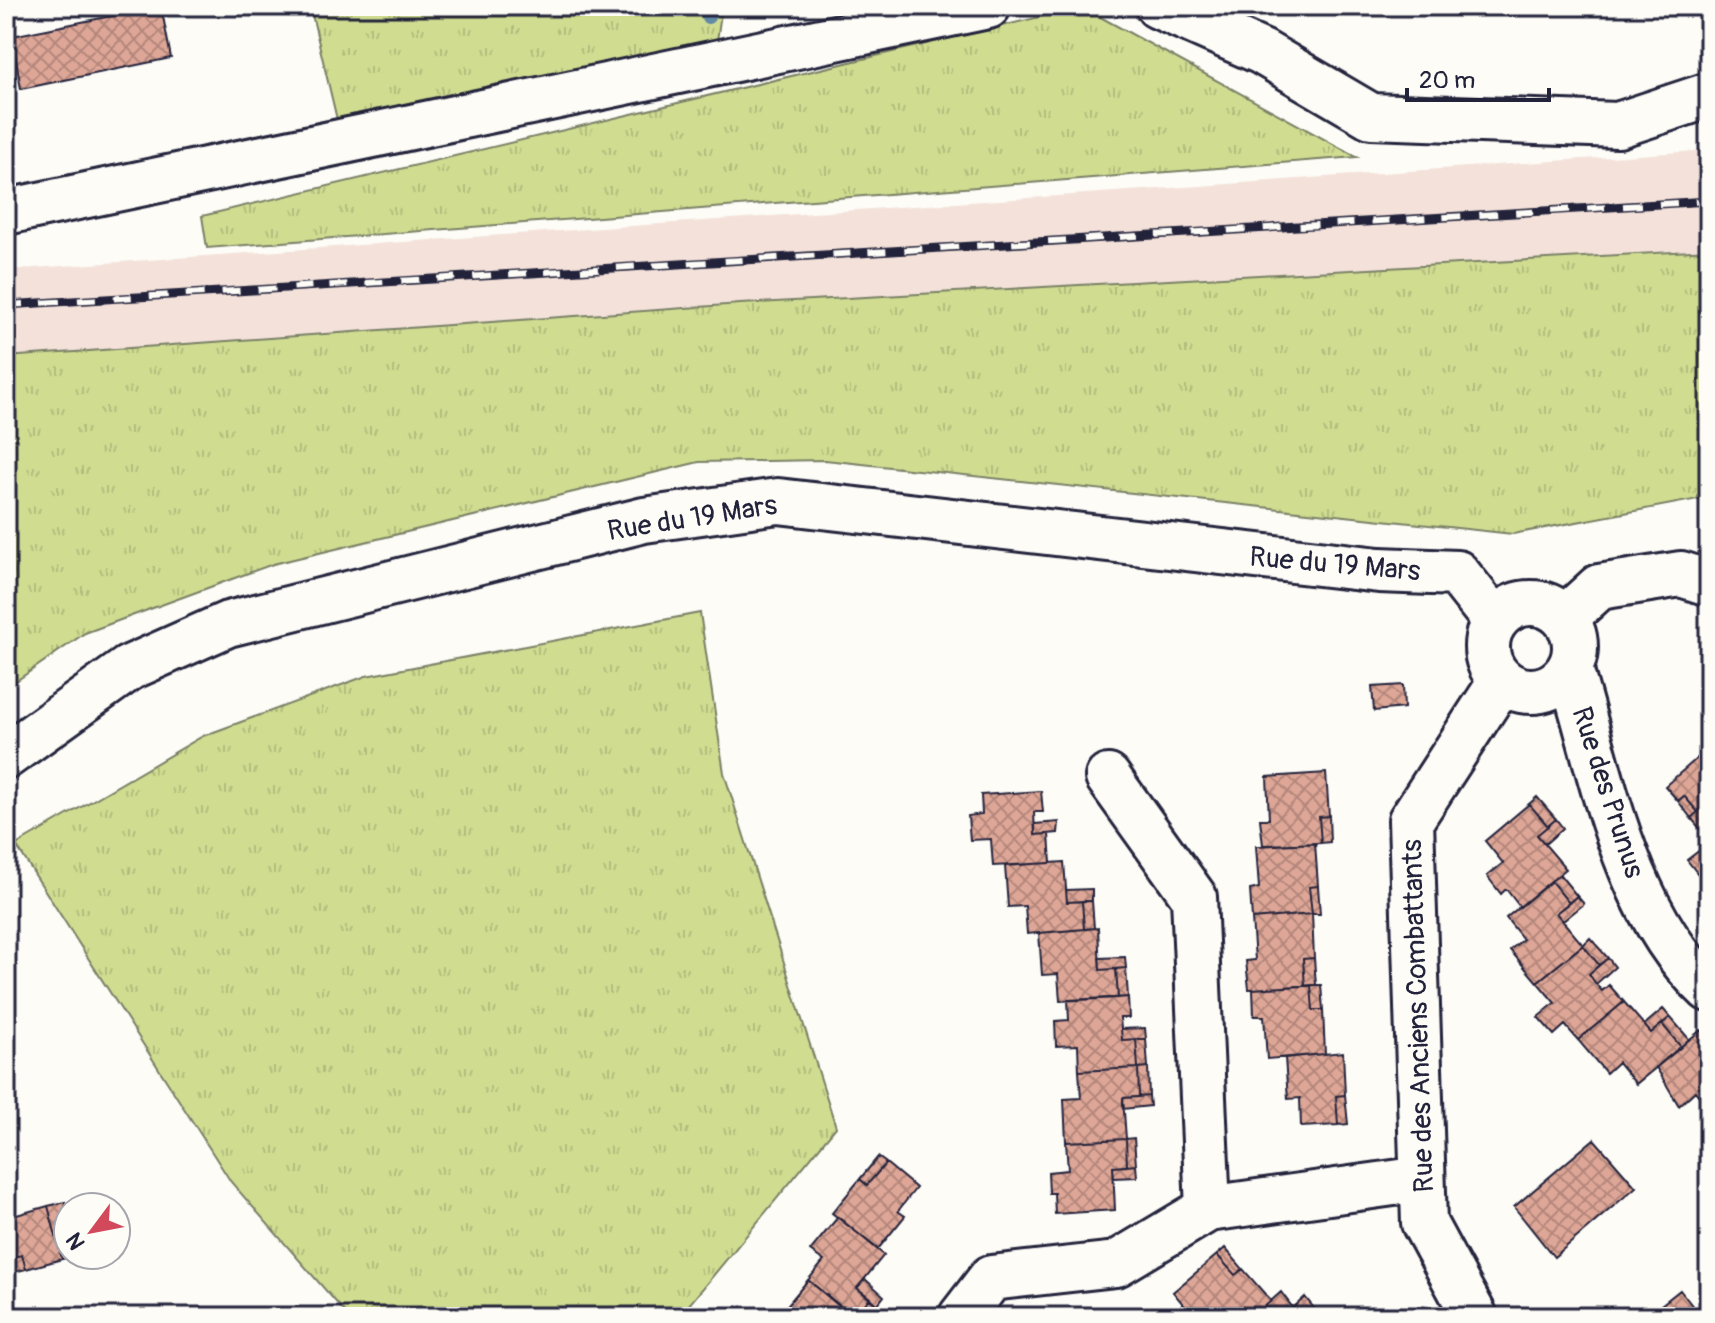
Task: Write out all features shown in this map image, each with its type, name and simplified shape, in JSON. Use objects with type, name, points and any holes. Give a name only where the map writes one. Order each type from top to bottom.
[{"type":"street","points":[[6,212],[988,6]]},
{"type":"street","points":[[1158,6],[1262,52],[1371,116],[1618,125],[1709,95]]},
{"type":"street","name":"Rue du 19 Mars","points":[[6,756],[129,668],[228,624],[644,520],[778,501],[1379,570],[1457,573],[1495,621]]},
{"type":"street","points":[[1565,618],[1599,587],[1681,574],[1709,583]]},
{"type":"street","points":[[1538,604],[1565,618],[1575,639],[1570,669],[1559,681],[1545,689],[1515,689],[1502,680],[1493,668],[1487,651],[1495,621],[1520,605],[1538,604]]},
{"type":"street","name":"Rue des Prunus","points":[[1570,669],[1628,868],[1687,969],[1709,989]]},
{"type":"street","name":"Rue des Anciens Combattants","points":[[1475,1317],[1424,1223],[1411,820],[1502,680]]},
{"type":"street","points":[[1108,777],[1194,897],[1208,1209]]},
{"type":"street","points":[[961,1317],[991,1278],[1116,1264],[1208,1209],[1422,1179]]},
{"type":"shaded area","points":[[1709,150],[1709,250],[740,304],[6,357],[6,270]]},
{"type":"green space","points":[[310,6],[722,6],[717,41],[339,128]]},
{"type":"green space","points":[[1082,7],[1357,157],[207,248],[202,216]]},
{"type":"green space","points":[[1709,250],[1709,497],[1513,534],[825,460],[699,462],[273,564],[85,633],[6,688],[6,357],[740,304]]},
{"type":"green space","points":[[700,613],[724,773],[836,1127],[679,1317],[349,1317],[231,1182],[16,845],[203,736],[366,676]]},
{"type":"building","points":[[161,6],[171,58],[21,89],[12,36]]},
{"type":"building","points":[[1403,685],[1404,708],[1374,711],[1372,687]]},
{"type":"building","points":[[1709,748],[1709,839],[1691,818],[1698,812],[1684,796],[1678,801],[1665,786]]},
{"type":"building","points":[[1326,773],[1329,816],[1319,817],[1321,843],[1263,845],[1260,819],[1269,819],[1267,777]]},
{"type":"building","points":[[1041,791],[1043,812],[1034,812],[1035,835],[1049,834],[1051,863],[993,866],[991,839],[970,840],[968,816],[982,814],[981,795]]},
{"type":"building","points":[[1684,796],[1698,812],[1691,818],[1678,801]]},
{"type":"building","points":[[1537,797],[1556,819],[1548,826],[1529,804]]},
{"type":"building","points":[[1529,804],[1548,826],[1537,835],[1566,869],[1520,907],[1506,889],[1501,894],[1487,876],[1503,863],[1485,841]]},
{"type":"building","points":[[1329,816],[1330,842],[1321,843],[1319,817]]},
{"type":"building","points":[[1556,819],[1563,828],[1545,844],[1537,835]]},
{"type":"building","points":[[1059,822],[1058,833],[1035,835],[1035,824]]},
{"type":"building","points":[[1315,843],[1318,886],[1309,887],[1312,914],[1252,919],[1250,890],[1259,888],[1256,846]]},
{"type":"building","points":[[1709,843],[1709,888],[1687,860]]},
{"type":"building","points":[[1064,862],[1067,902],[1082,901],[1084,929],[1027,934],[1025,906],[1008,907],[1005,866]]},
{"type":"building","points":[[1560,875],[1577,896],[1569,903],[1551,881]]},
{"type":"building","points":[[1551,881],[1569,903],[1556,913],[1583,945],[1537,982],[1510,950],[1523,939],[1506,918]]},
{"type":"building","points":[[1318,886],[1320,914],[1312,914],[1309,887]]},
{"type":"building","points":[[1092,889],[1092,901],[1067,902],[1066,890]]},
{"type":"building","points":[[1577,896],[1584,904],[1563,921],[1556,913]]},
{"type":"building","points":[[1082,901],[1092,901],[1094,928],[1084,929]]},
{"type":"building","points":[[1312,914],[1314,958],[1303,959],[1305,986],[1249,989],[1246,961],[1255,960],[1252,919]]},
{"type":"building","points":[[1098,928],[1100,970],[1116,969],[1118,998],[1060,1001],[1058,974],[1042,975],[1039,933]]},
{"type":"building","points":[[1590,938],[1608,958],[1599,965],[1583,945]]},
{"type":"building","points":[[1583,945],[1599,965],[1589,974],[1596,984],[1602,991],[1609,985],[1624,1002],[1578,1040],[1565,1025],[1554,1035],[1538,1017],[1555,1003],[1537,982]]},
{"type":"building","points":[[1125,957],[1126,968],[1100,970],[1099,958]]},
{"type":"building","points":[[1314,958],[1316,985],[1305,986],[1303,959]]},
{"type":"building","points":[[1608,958],[1615,967],[1596,984],[1589,974]]},
{"type":"building","points":[[1126,968],[1128,997],[1118,998],[1116,969]]},
{"type":"building","points":[[1311,985],[1313,1010],[1323,1010],[1325,1054],[1267,1059],[1264,1016],[1254,1016],[1253,989]]},
{"type":"building","points":[[1311,985],[1321,985],[1323,1010],[1313,1010]]},
{"type":"building","points":[[1128,997],[1129,1018],[1120,1018],[1122,1040],[1136,1039],[1138,1068],[1079,1071],[1078,1045],[1056,1046],[1055,1021],[1069,1020],[1068,1000]]},
{"type":"building","points":[[1624,1002],[1651,1033],[1662,1024],[1681,1047],[1636,1084],[1618,1062],[1606,1073],[1578,1040]]},
{"type":"building","points":[[1663,1009],[1670,1017],[1651,1033],[1644,1025]]},
{"type":"building","points":[[1670,1017],[1689,1039],[1681,1047],[1662,1024]]},
{"type":"building","points":[[1145,1028],[1146,1039],[1122,1040],[1121,1029]]},
{"type":"building","points":[[1701,1030],[1709,1039],[1709,1108],[1695,1091],[1679,1106],[1656,1067]]},
{"type":"building","points":[[1136,1039],[1146,1039],[1148,1067],[1138,1068]]},
{"type":"building","points":[[1343,1052],[1345,1095],[1336,1096],[1338,1125],[1301,1127],[1300,1098],[1288,1099],[1285,1058]]},
{"type":"building","points":[[1148,1067],[1149,1096],[1139,1097],[1138,1068]]},
{"type":"building","points":[[1138,1068],[1139,1097],[1123,1098],[1126,1139],[1066,1142],[1064,1099],[1081,1098],[1079,1071]]},
{"type":"building","points":[[1345,1095],[1348,1124],[1338,1125],[1336,1096]]},
{"type":"building","points":[[1149,1096],[1150,1106],[1123,1109],[1123,1098]]},
{"type":"building","points":[[1134,1138],[1136,1165],[1127,1166],[1126,1139]]},
{"type":"building","points":[[1126,1139],[1127,1166],[1113,1167],[1115,1210],[1055,1214],[1054,1193],[1049,1193],[1048,1172],[1068,1170],[1066,1142]]},
{"type":"building","points":[[1594,1139],[1636,1187],[1554,1257],[1514,1207]]},
{"type":"building","points":[[878,1157],[886,1163],[867,1185],[860,1179]]},
{"type":"building","points":[[886,1163],[916,1188],[898,1211],[905,1216],[878,1249],[832,1213],[860,1179],[867,1185]]},
{"type":"building","points":[[1136,1165],[1137,1177],[1114,1178],[1113,1167]]},
{"type":"building","points":[[48,1206],[52,1221],[52,1262],[26,1269],[22,1255],[6,1259],[6,1218]]},
{"type":"building","points":[[838,1217],[884,1255],[857,1288],[870,1298],[854,1317],[808,1280],[824,1261],[810,1251]]},
{"type":"building","points":[[1225,1248],[1243,1269],[1235,1275],[1217,1255]]},
{"type":"building","points":[[22,1255],[26,1269],[6,1274],[6,1259]]},
{"type":"building","points":[[1217,1255],[1235,1275],[1243,1269],[1271,1301],[1253,1317],[1205,1317],[1199,1308],[1192,1315],[1173,1292]]},
{"type":"building","points":[[865,1279],[884,1296],[877,1305],[857,1288]]},
{"type":"building","points":[[808,1280],[852,1317],[783,1317],[780,1314]]},
{"type":"building","points":[[1680,1290],[1701,1317],[1646,1317]]},
{"type":"building","points":[[1281,1292],[1293,1308],[1305,1297],[1321,1317],[1253,1317]]},
{"type":"building","points":[[870,1298],[877,1305],[866,1317],[854,1317]]},
{"type":"waterway","points":[[708,17],[715,6]]},
{"type":"railway","points":[[6,305],[1709,201]]}]
